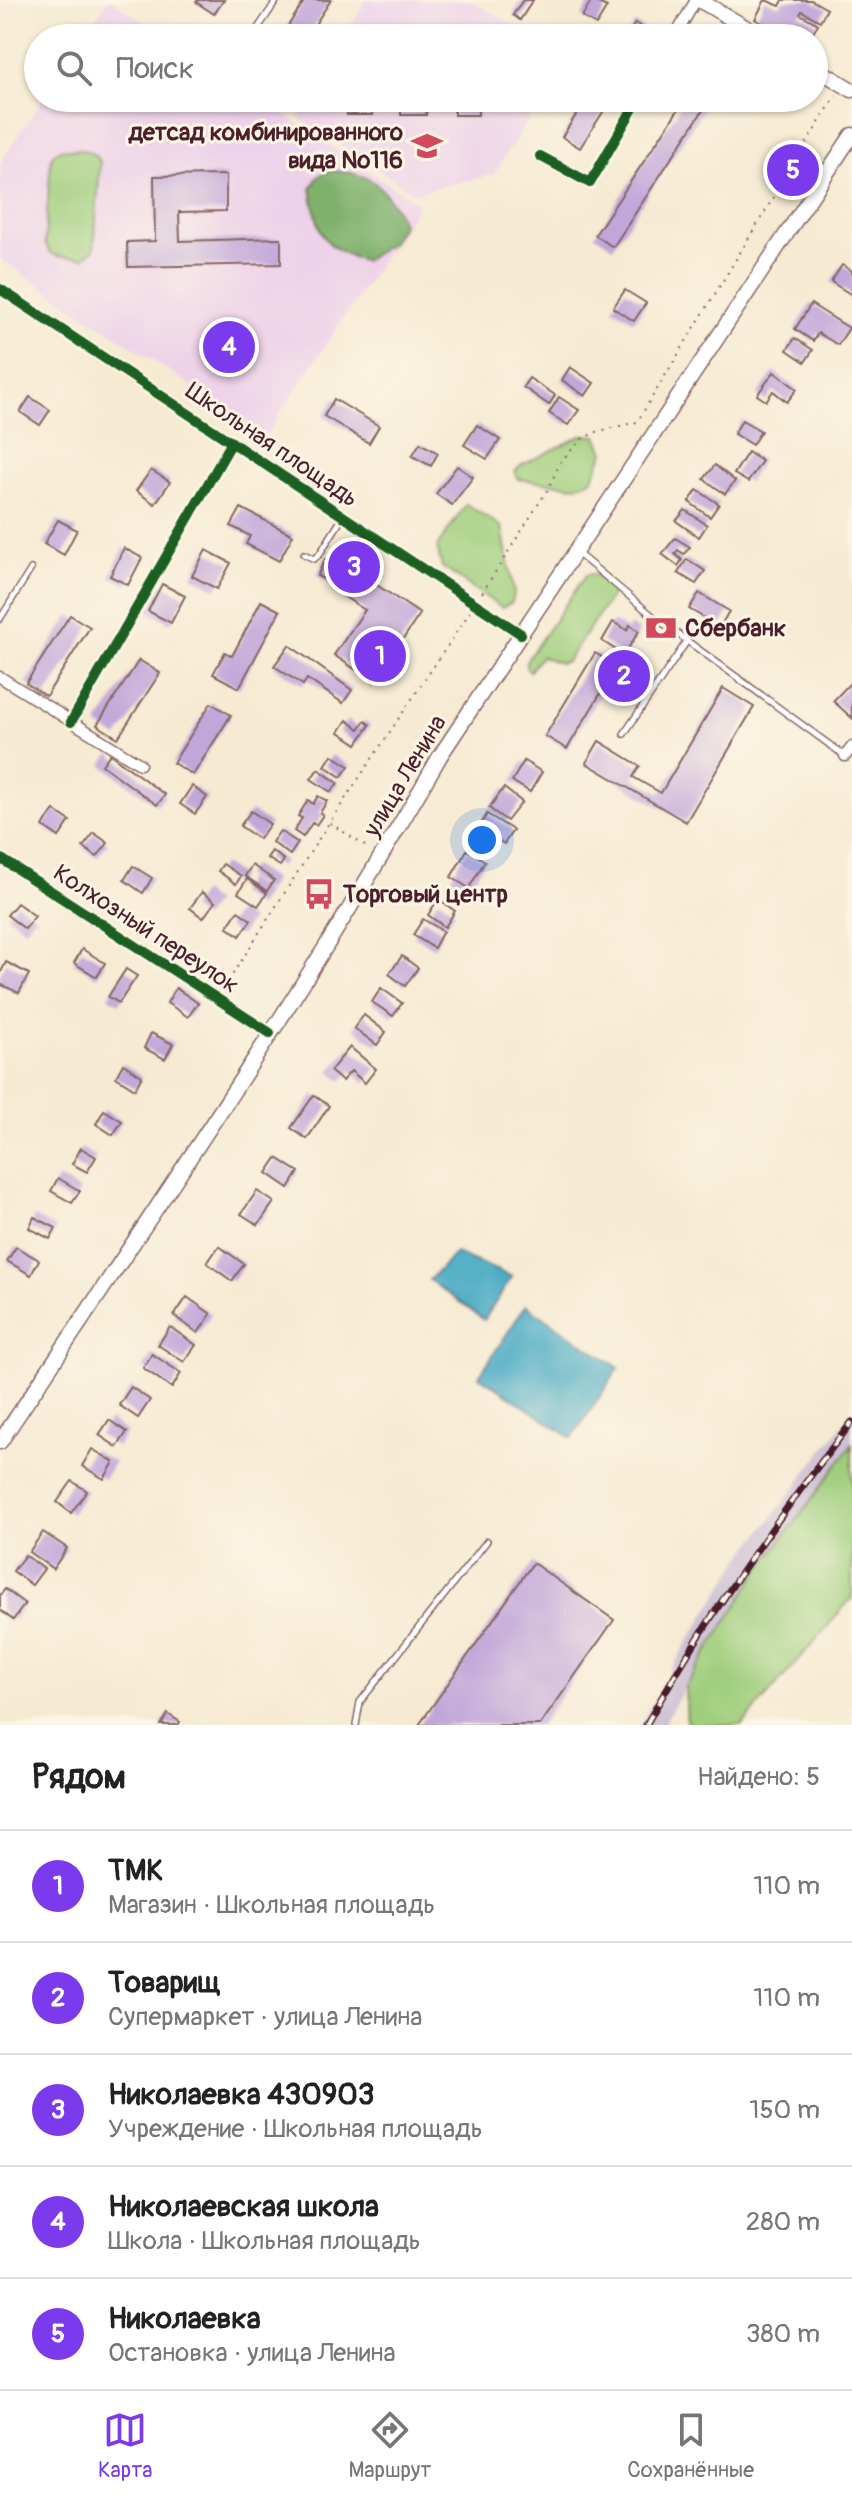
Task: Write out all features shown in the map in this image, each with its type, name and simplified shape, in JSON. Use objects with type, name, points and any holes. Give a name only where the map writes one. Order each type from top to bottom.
[{"type":"main road","points":[[698,0],[740,24]]},
{"type":"main road","points":[[828,75],[847,87]]},
{"type":"main road","name":"улица Ленина","points":[[0,1442],[237,1086],[382,857],[440,756],[852,135]]},
{"type":"street","points":[[683,24],[698,0]]},
{"type":"street","points":[[540,156],[590,183],[631,112]]},
{"type":"street","name":"Школьная площадь","points":[[0,289],[521,634]]},
{"type":"street","points":[[71,722],[232,442]]},
{"type":"street","points":[[0,677],[140,764]]},
{"type":"street","name":"Колхозный переулок","points":[[2,863],[270,1033]]},
{"type":"lane","points":[[261,24],[277,0]]},
{"type":"lane","points":[[304,554],[314,559],[319,555],[344,516]]},
{"type":"lane","points":[[575,551],[687,641],[849,752]]},
{"type":"lane","points":[[0,619],[31,569]]},
{"type":"lane","points":[[624,734],[687,641]]},
{"type":"lane","points":[[356,1725],[360,1702],[487,1541]]},
{"type":"path","points":[[217,999],[329,823],[475,604],[548,489],[561,461],[583,438],[637,422],[847,87]]},
{"type":"path","points":[[329,823],[382,857]]},
{"type":"shaded area","points":[[111,0],[147,24],[92,24]]},
{"type":"shaded area","points":[[366,0],[469,0],[512,24],[352,24]]},
{"type":"shaded area","points":[[34,112],[280,112],[419,204],[266,435],[0,259],[0,163]]},
{"type":"shaded area","name":"детсад комбинированного вида №116","points":[[302,112],[533,112],[494,174],[415,193],[298,118]]},
{"type":"shaded area","points":[[852,1412],[852,1445],[760,1569],[663,1725],[640,1725],[739,1561]]},
{"type":"green space","points":[[61,149],[88,152],[100,162],[94,249],[84,258],[55,255],[45,242],[51,159]]},
{"type":"green space","points":[[328,171],[355,174],[375,184],[390,200],[403,224],[392,242],[364,261],[338,250],[329,243],[320,227],[311,189],[318,177]]},
{"type":"green space","points":[[583,435],[597,436],[604,452],[592,480],[576,486],[518,479],[515,472],[520,466]]},
{"type":"green space","points":[[466,504],[502,527],[514,594],[512,602],[502,608],[442,567],[437,547]]},
{"type":"green space","points":[[594,574],[612,587],[612,595],[567,661],[559,663],[541,656],[530,671],[526,668],[526,661],[586,575]]},
{"type":"green space","points":[[852,1445],[852,1598],[742,1725],[687,1725],[685,1687],[760,1569]]},
{"type":"water","points":[[456,1253],[512,1277],[484,1320],[429,1280]]},
{"type":"water","points":[[526,1305],[619,1368],[572,1438],[479,1376]]},
{"type":"building","points":[[224,0],[214,14],[196,2]]},
{"type":"building","points":[[305,0],[331,0],[315,24],[289,24]]},
{"type":"building","points":[[523,0],[533,0],[520,20],[513,15]]},
{"type":"building","points":[[592,0],[607,7],[597,24],[582,17]]},
{"type":"building","points":[[765,0],[780,6],[783,0],[811,0],[827,9],[820,21],[802,11],[800,14],[818,24],[764,24],[755,19]]},
{"type":"building","points":[[347,112],[372,112],[372,115],[347,115]]},
{"type":"building","points":[[401,112],[426,112],[426,115],[401,115]]},
{"type":"building","points":[[454,112],[478,112],[478,115],[454,115]]},
{"type":"building","points":[[578,112],[603,112],[580,148],[562,137]]},
{"type":"building","points":[[677,112],[702,112],[613,247],[595,235]]},
{"type":"building","points":[[226,175],[226,211],[179,212],[180,241],[281,238],[281,264],[128,267],[127,242],[155,241],[154,176]]},
{"type":"building","points":[[842,265],[852,271],[852,295],[831,282]]},
{"type":"building","points":[[625,290],[646,303],[634,321],[613,308]]},
{"type":"building","points":[[811,304],[849,328],[838,345],[818,333],[813,341],[795,329]]},
{"type":"building","points":[[795,338],[813,350],[805,362],[787,350]]},
{"type":"building","points":[[570,367],[594,383],[585,396],[562,380]]},
{"type":"building","points":[[774,372],[797,389],[787,402],[773,391],[766,401],[757,395]]},
{"type":"building","points":[[529,378],[555,395],[549,405],[523,387]]},
{"type":"building","points":[[30,397],[50,410],[40,425],[20,412]]},
{"type":"building","points":[[559,397],[579,410],[568,425],[549,413]]},
{"type":"building","points":[[334,399],[379,426],[369,443],[324,416]]},
{"type":"building","points":[[742,420],[761,431],[752,445],[734,434]]},
{"type":"building","points":[[477,425],[500,440],[487,459],[464,445]]},
{"type":"building","points":[[420,443],[438,453],[431,466],[412,456]]},
{"type":"building","points":[[748,452],[762,461],[748,482],[734,474]]},
{"type":"building","points":[[715,465],[735,481],[725,494],[704,479]]},
{"type":"building","points":[[457,466],[473,477],[452,505],[436,494]]},
{"type":"building","points":[[151,470],[170,482],[155,504],[136,491]]},
{"type":"building","points":[[697,490],[719,504],[710,517],[689,502]]},
{"type":"building","points":[[241,508],[293,535],[279,561],[246,544],[250,536],[231,526]]},
{"type":"building","points":[[685,510],[707,525],[699,537],[676,521]]},
{"type":"building","points":[[58,520],[77,530],[64,555],[44,544]]},
{"type":"building","points":[[675,538],[690,547],[684,554],[678,550],[675,554],[682,560],[678,566],[662,554]]},
{"type":"building","points":[[124,548],[142,558],[128,585],[110,576]]},
{"type":"building","points":[[206,550],[231,563],[217,589],[192,576]]},
{"type":"building","points":[[325,559],[345,569],[336,585],[317,576]]},
{"type":"building","points":[[687,559],[705,571],[696,584],[678,573]]},
{"type":"building","points":[[359,573],[420,614],[374,682],[334,655],[365,610],[343,596]]},
{"type":"building","points":[[162,584],[185,596],[171,623],[148,611]]},
{"type":"building","points":[[699,593],[729,611],[720,627],[689,609]]},
{"type":"building","points":[[261,601],[280,611],[239,688],[213,674],[225,652],[232,656]]},
{"type":"building","points":[[70,615],[90,627],[46,696],[26,683]]},
{"type":"building","points":[[613,622],[627,630],[630,625],[639,631],[624,655],[602,641]]},
{"type":"building","points":[[289,645],[352,690],[343,703],[307,679],[303,685],[274,666]]},
{"type":"building","points":[[595,653],[617,666],[567,749],[545,736]]},
{"type":"building","points":[[139,660],[160,673],[118,738],[97,725]]},
{"type":"building","points":[[852,681],[852,718],[833,701]]},
{"type":"building","points":[[723,688],[754,707],[686,822],[586,763],[599,741],[640,766],[633,777],[661,793]]},
{"type":"building","points":[[211,703],[231,715],[193,775],[173,763]]},
{"type":"building","points":[[347,720],[359,729],[365,721],[370,725],[357,744],[339,732]]},
{"type":"building","points":[[110,754],[165,795],[157,805],[102,765]]},
{"type":"building","points":[[332,755],[349,766],[341,777],[325,766]]},
{"type":"building","points":[[524,761],[542,772],[530,792],[512,781]]},
{"type":"building","points":[[318,769],[338,783],[331,792],[311,779]]},
{"type":"building","points":[[192,786],[207,797],[195,814],[180,804]]},
{"type":"building","points":[[504,788],[522,802],[507,821],[489,808]]},
{"type":"building","points":[[318,796],[327,801],[320,813],[323,815],[316,825],[312,823],[303,837],[294,831],[302,818],[298,816],[308,800],[313,804]]},
{"type":"building","points":[[54,810],[70,821],[59,837],[43,826]]},
{"type":"building","points":[[251,811],[270,824],[259,839],[240,826]]},
{"type":"building","points":[[487,814],[513,830],[504,844],[492,837],[487,844],[474,836]]},
{"type":"building","points":[[280,831],[298,843],[290,855],[272,842]]},
{"type":"building","points":[[94,833],[108,843],[97,857],[83,847]]},
{"type":"building","points":[[467,850],[485,861],[469,888],[451,877]]},
{"type":"building","points":[[272,851],[284,860],[280,866],[267,858]]},
{"type":"building","points":[[223,864],[241,876],[236,884],[218,871]]},
{"type":"building","points":[[252,865],[274,880],[267,891],[245,876]]},
{"type":"building","points":[[133,866],[152,878],[143,893],[124,880]]},
{"type":"building","points":[[247,879],[267,893],[258,906],[238,893]]},
{"type":"building","points":[[202,892],[215,902],[203,918],[190,908]]},
{"type":"building","points":[[438,899],[455,911],[445,927],[428,915]]},
{"type":"building","points":[[17,903],[35,916],[25,929],[7,915]]},
{"type":"building","points":[[238,911],[251,920],[240,936],[227,927]]},
{"type":"building","points":[[423,919],[443,931],[434,948],[413,935]]},
{"type":"building","points":[[82,949],[105,963],[97,977],[74,963]]},
{"type":"building","points":[[402,956],[418,968],[405,986],[389,974]]},
{"type":"building","points":[[6,962],[29,974],[19,993],[0,984],[0,974]]},
{"type":"building","points":[[126,969],[137,976],[119,1003],[108,997]]},
{"type":"building","points":[[176,988],[198,1003],[188,1017],[167,1003]]},
{"type":"building","points":[[381,988],[402,1003],[393,1016],[372,1002]]},
{"type":"building","points":[[364,1015],[386,1032],[377,1045],[354,1028]]},
{"type":"building","points":[[151,1033],[173,1044],[165,1059],[144,1048]]},
{"type":"building","points":[[350,1047],[376,1069],[365,1083],[351,1071],[342,1081],[330,1071]]},
{"type":"building","points":[[123,1064],[142,1076],[135,1089],[116,1077]]},
{"type":"building","points":[[314,1095],[329,1106],[307,1139],[291,1128]]},
{"type":"building","points":[[104,1110],[122,1121],[113,1135],[96,1124]]},
{"type":"building","points":[[81,1148],[96,1157],[87,1172],[72,1164]]},
{"type":"building","points":[[277,1158],[299,1172],[289,1188],[267,1173]]},
{"type":"building","points":[[58,1178],[80,1191],[72,1203],[51,1191]]},
{"type":"building","points":[[257,1191],[274,1202],[258,1225],[241,1214]]},
{"type":"building","points":[[34,1217],[56,1228],[50,1239],[29,1228]]},
{"type":"building","points":[[219,1246],[244,1264],[232,1281],[207,1263]]},
{"type":"building","points":[[16,1247],[39,1260],[31,1275],[7,1261]]},
{"type":"building","points":[[187,1297],[211,1314],[198,1333],[174,1316]]},
{"type":"building","points":[[170,1327],[196,1345],[184,1362],[158,1345]]},
{"type":"building","points":[[152,1354],[181,1373],[172,1388],[143,1368]]},
{"type":"building","points":[[131,1387],[150,1400],[138,1418],[119,1405]]},
{"type":"building","points":[[109,1420],[127,1432],[117,1447],[99,1435]]},
{"type":"building","points":[[92,1449],[114,1462],[104,1479],[82,1466]]},
{"type":"building","points":[[72,1481],[87,1491],[71,1513],[57,1502]]},
{"type":"building","points":[[43,1532],[67,1548],[53,1569],[29,1552]]},
{"type":"building","points":[[25,1555],[44,1569],[32,1585],[13,1571]]},
{"type":"building","points":[[533,1563],[614,1620],[540,1725],[419,1725]]},
{"type":"building","points":[[5,1589],[25,1604],[13,1620],[0,1610],[0,1595]]},
{"type":"building","points":[[168,1714],[180,1722],[178,1725],[161,1725]]},
{"type":"railway","points":[[646,1725],[743,1570],[852,1422]]},
{"type":"cycle path","points":[[540,156],[590,183],[631,112]]},
{"type":"cycle path","points":[[0,289],[521,634]]},
{"type":"cycle path","points":[[71,722],[232,442]]},
{"type":"cycle path","points":[[0,858],[270,1033]]},
{"type":"place","name":"детсад комбинированного вида №116","points":[[427,146]]},
{"type":"place","name":"Николаевка","points":[[793,170]]},
{"type":"place","name":"Николаевская школа","points":[[229,347]]},
{"type":"place","name":"Николаевка 430903","points":[[354,567]]},
{"type":"place","name":"Сбербанк","points":[[661,628]]},
{"type":"place","name":"ТМК","points":[[380,656]]},
{"type":"place","name":"Товарищ","points":[[624,676]]},
{"type":"place","name":"Торговый центр","points":[[319,894]]}]
